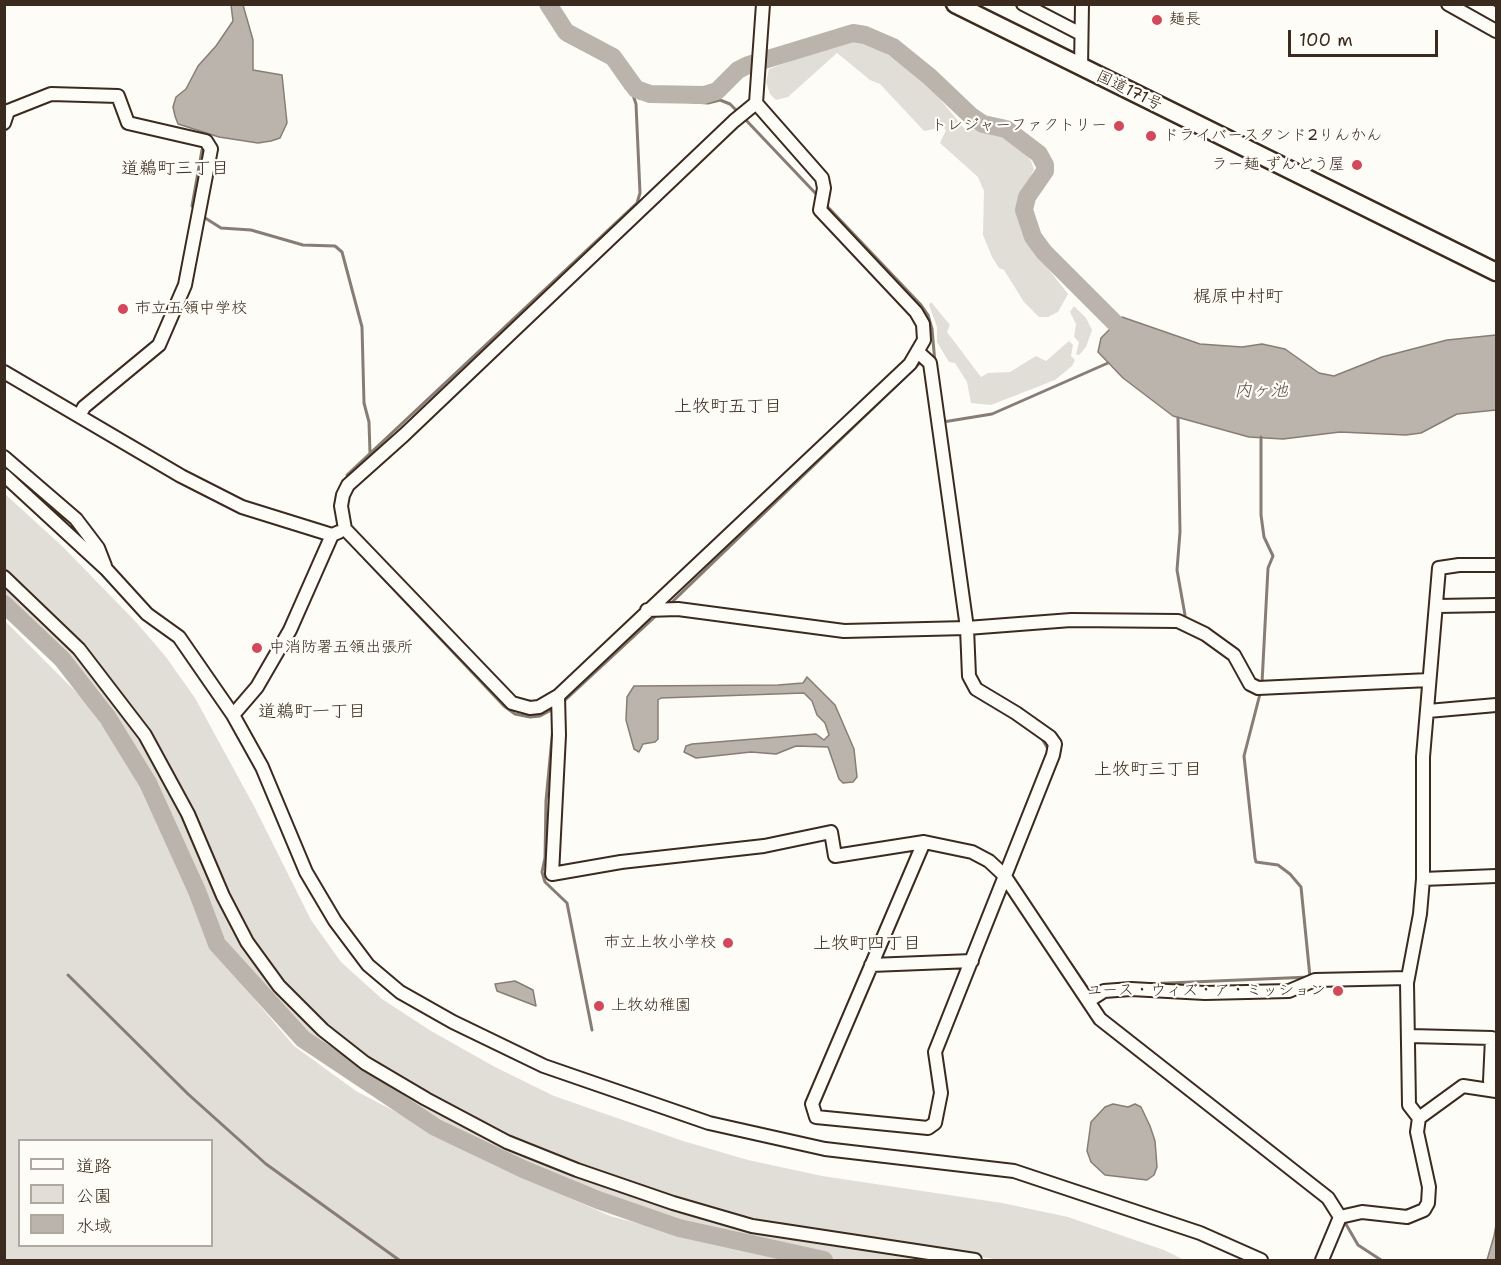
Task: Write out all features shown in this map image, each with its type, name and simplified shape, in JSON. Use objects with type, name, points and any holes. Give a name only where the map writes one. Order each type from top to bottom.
[{"type":"highway","name":"国道171号","points":[[955,4],[1497,272]]},
{"type":"street","points":[[756,103],[430,411],[348,485],[341,506],[345,529],[512,703],[530,708],[539,707],[558,696],[647,610],[794,476],[910,364],[918,352],[925,333],[920,318],[820,210],[824,188],[822,178],[756,103],[763,4]]},
{"type":"street","points":[[1023,4],[1081,34]]},
{"type":"street","points":[[1081,68],[1082,4]]},
{"type":"street","points":[[1448,4],[1497,31]]},
{"type":"street","points":[[4,123],[8,111],[51,94],[118,96],[128,123],[206,141],[211,149],[184,285],[159,345],[84,407],[79,416]]},
{"type":"street","points":[[918,352],[930,363],[968,628],[969,676],[976,689],[1016,713],[1050,737],[1055,744],[1053,755],[935,1052],[941,1093],[935,1123],[928,1128],[816,1117],[812,1104],[924,842]]},
{"type":"street","points":[[4,372],[181,476],[242,507],[332,535]]},
{"type":"street","points":[[4,457],[76,519],[98,548],[106,569]]},
{"type":"street","points":[[4,475],[106,569],[147,614],[179,637],[233,715],[262,767],[306,872],[335,921],[368,964],[392,986],[453,1022],[544,1066],[709,1123],[825,1149],[1014,1171],[1200,1233],[1262,1260]]},
{"type":"street","points":[[233,715],[257,687],[290,630],[332,535],[345,529]]},
{"type":"street","points":[[1419,1118],[1409,1106],[1408,978],[1420,914],[1423,879],[1423,757],[1439,568],[1442,566],[1497,565]]},
{"type":"street","points":[[4,577],[79,649],[145,735],[188,814],[233,915],[248,942],[279,986],[322,1030],[365,1063],[426,1099],[507,1142],[577,1170],[673,1203],[752,1226],[975,1260]]},
{"type":"street","points":[[1437,606],[1497,605]]},
{"type":"street","points":[[647,610],[678,609],[844,631],[968,628],[1071,620],[1178,621],[1205,634],[1234,654],[1250,684],[1257,688],[1429,680]]},
{"type":"street","points":[[558,696],[559,735],[552,874],[621,862],[764,846],[831,832],[835,856],[924,842],[972,852],[989,861],[1004,874],[1090,1000],[1100,1019],[1328,1198],[1340,1216]]},
{"type":"street","points":[[1428,711],[1497,705]]},
{"type":"street","points":[[1423,879],[1497,876]]},
{"type":"street","points":[[871,965],[972,961]]},
{"type":"street","points":[[1090,1000],[1104,992],[1113,991],[1205,993],[1289,991],[1316,980],[1408,978]]},
{"type":"street","points":[[1340,1216],[1362,1212],[1407,1217],[1424,1210],[1428,1203],[1430,1187],[1417,1132],[1419,1118],[1463,1086],[1493,1086],[1492,1038],[1409,1036]]},
{"type":"street","points":[[1322,1260],[1340,1216]]},
{"type":"green space","points":[[858,39],[880,49],[930,87],[964,128],[1001,134],[1025,152],[1034,169],[1021,196],[1019,215],[1031,247],[1068,294],[1058,312],[1048,317],[1039,317],[1024,302],[1004,270],[999,268],[992,257],[983,235],[984,191],[978,177],[940,143],[946,130],[943,127],[924,131],[880,84],[870,80],[837,53],[788,97],[776,100],[770,94],[766,82],[769,69],[847,40]]},
{"type":"green space","points":[[931,302],[950,325],[947,332],[981,377],[988,373],[1010,372],[1036,356],[1046,361],[1069,341],[1073,345],[1071,356],[1075,360],[1072,366],[1055,380],[991,405],[971,403],[967,382],[955,363],[949,362],[937,342],[937,327],[929,305]]},
{"type":"green space","points":[[1074,306],[1086,318],[1092,330],[1086,347],[1079,355],[1076,354],[1079,342],[1074,337],[1076,324],[1070,312]]},
{"type":"green space","points":[[5,494],[63,547],[136,622],[166,657],[195,698],[255,808],[311,920],[341,962],[382,999],[431,1031],[495,1067],[554,1096],[683,1141],[748,1160],[822,1176],[1002,1203],[1068,1217],[1164,1250],[1184,1260],[1001,1260],[777,1227],[695,1206],[599,1176],[445,1105],[384,1070],[336,1034],[295,998],[267,962],[235,909],[141,726],[5,572]]},
{"type":"green space","points":[[4,582],[53,628],[99,679],[141,734],[172,793],[245,948],[361,1063],[602,1183],[668,1208],[742,1227],[952,1260],[847,1260],[818,1257],[680,1225],[600,1198],[523,1167],[446,1129],[405,1106],[302,1034],[247,973],[218,928],[151,783],[110,717],[65,659],[5,601]]},
{"type":"green space","points":[[4,620],[85,701],[131,767],[160,823],[197,908],[235,976],[294,1046],[356,1091],[495,1164],[610,1216],[714,1243],[799,1260],[5,1260]]},
{"type":"water","points":[[231,5],[243,5],[253,40],[253,70],[282,75],[287,123],[280,138],[271,141],[258,143],[219,137],[178,124],[175,116],[173,107],[176,97],[186,89],[198,66],[216,46],[233,21]]},
{"type":"water","name":"内ヶ池","points":[[1122,317],[1200,344],[1242,347],[1262,344],[1285,349],[1319,373],[1334,376],[1382,357],[1447,340],[1496,335],[1496,410],[1457,414],[1421,433],[1406,435],[1340,432],[1283,439],[1249,437],[1173,416],[1123,378],[1098,352],[1101,338]]},
{"type":"water","points":[[807,677],[835,705],[854,749],[857,777],[853,782],[843,783],[839,779],[828,747],[796,746],[776,754],[751,752],[696,758],[684,752],[686,746],[692,744],[816,734],[824,740],[829,735],[825,723],[817,715],[812,701],[804,693],[661,698],[658,700],[658,739],[655,742],[643,744],[639,752],[634,749],[626,720],[627,697],[634,686],[778,685],[803,683]]},
{"type":"water","points":[[515,981],[533,990],[536,1006],[497,991],[495,984]]},
{"type":"water","points":[[1113,1104],[1128,1107],[1135,1104],[1141,1107],[1150,1126],[1155,1141],[1157,1167],[1154,1175],[1147,1180],[1105,1175],[1091,1162],[1087,1151],[1091,1122],[1105,1107]]},
{"type":"water","points":[[1496,1225],[1496,1260],[1487,1260],[1494,1236]]},
{"type":"waterway","points":[[541,4],[565,40],[609,63],[626,88],[639,98],[708,103],[720,100],[730,104],[738,112]]},
{"type":"waterway","points":[[548,4],[566,32],[613,57],[636,89],[650,94],[704,95],[717,91],[738,70],[748,65],[853,33],[865,35],[893,47],[930,77],[971,116],[983,124],[1006,129],[1039,154],[1045,165],[1045,171],[1027,197],[1024,210],[1033,237],[1044,252],[1115,323]]},
{"type":"waterway","points":[[347,475],[637,203],[640,193],[636,104],[633,95]]},
{"type":"waterway","points":[[743,117],[819,197]]},
{"type":"waterway","points":[[195,209],[192,206],[202,150]]},
{"type":"waterway","points":[[825,204],[928,315],[932,329],[935,363]]},
{"type":"waterway","points":[[202,216],[221,228],[251,230],[303,245],[335,246],[342,252],[362,327],[364,403],[369,422],[370,453]]},
{"type":"waterway","points":[[669,605],[923,360]]},
{"type":"waterway","points":[[943,422],[992,414],[1108,363]]},
{"type":"waterway","points":[[1178,418],[1180,532],[1177,570],[1185,615]]},
{"type":"waterway","points":[[1261,437],[1261,515],[1264,537],[1273,556],[1268,568],[1262,683]]},
{"type":"waterway","points":[[364,558],[504,706],[515,714],[530,717],[540,716],[555,708]]},
{"type":"waterway","points":[[4,604],[62,659],[108,718],[148,783],[197,891],[217,944],[303,1039],[435,1127],[523,1169],[598,1200],[679,1228],[824,1260]]},
{"type":"waterway","points":[[563,702],[659,613]]},
{"type":"waterway","points":[[1145,984],[1310,977],[1301,887],[1278,865],[1256,862],[1255,858],[1244,756],[1261,690]]},
{"type":"waterway","points":[[553,727],[546,801],[545,858],[542,872],[545,882],[567,903],[592,1030]]},
{"type":"waterway","points":[[1041,737],[1048,749]]},
{"type":"waterway","points":[[1071,964],[1093,996]]},
{"type":"waterway","points":[[68,975],[188,1094],[266,1164],[399,1260]]},
{"type":"waterway","points":[[1343,1219],[1358,1245],[1381,1260]]},
{"type":"place","name":"麺長","points":[[1157,20]]},
{"type":"place","name":"トレジャーファクトリー","points":[[1119,126]]},
{"type":"place","name":"ドライバースタンド2りんかん","points":[[1151,136]]},
{"type":"place","name":"ラー麺 ずんどう屋","points":[[1357,165]]},
{"type":"place","name":"市立五領中学校","points":[[123,309]]},
{"type":"place","name":"中消防署五領出張所","points":[[257,648]]},
{"type":"place","name":"市立上牧小学校","points":[[728,943]]},
{"type":"place","name":"ユース・ウィズ・ア・ミッション","points":[[1338,991]]},
{"type":"place","name":"上牧幼稚園","points":[[599,1006]]},
{"type":"district","name":"道鵜町三丁目","points":[[175,169]]},
{"type":"district","name":"梶原中村町","points":[[1238,297]]},
{"type":"district","name":"上牧町五丁目","points":[[728,407]]},
{"type":"district","name":"道鵜町一丁目","points":[[312,712]]},
{"type":"district","name":"上牧町三丁目","points":[[1148,770]]},
{"type":"district","name":"上牧町四丁目","points":[[867,944]]}]
